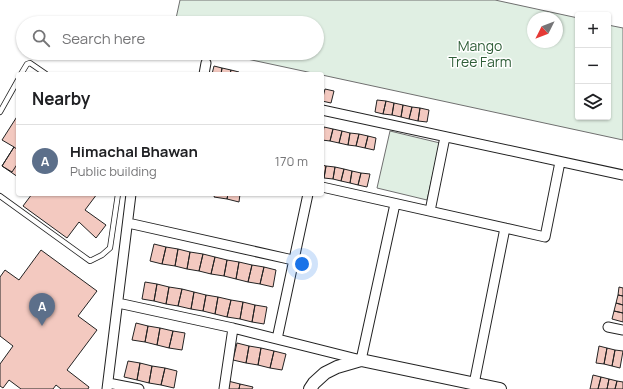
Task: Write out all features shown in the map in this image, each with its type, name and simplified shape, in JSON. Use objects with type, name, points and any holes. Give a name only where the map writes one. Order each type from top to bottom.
[{"type":"street","points":[[204,72],[206,63]]},
{"type":"street","points":[[324,110],[623,175]]},
{"type":"street","points":[[430,211],[445,137]]},
{"type":"street","points":[[324,187],[545,237],[560,162]]},
{"type":"street","points":[[131,196],[107,386],[139,389]]},
{"type":"street","points":[[277,339],[308,196]]},
{"type":"street","points":[[361,360],[395,204]]},
{"type":"street","points":[[128,223],[293,260]]},
{"type":"street","points":[[474,384],[505,228]]},
{"type":"street","points":[[118,303],[233,328],[361,360],[500,389]]},
{"type":"street","points":[[608,327],[623,330]]},
{"type":"street","points":[[224,389],[233,328]]},
{"type":"street","points":[[310,389],[314,382],[325,373],[361,360]]},
{"type":"lane","points":[[23,72],[27,64],[30,63],[43,72]]},
{"type":"lane","points":[[0,112],[16,84]]},
{"type":"lane","points":[[0,196],[90,261],[102,255],[110,248],[118,196]]},
{"type":"green space","name":"Mango Tree Farm","points":[[180,0],[495,0],[550,12],[527,12],[527,48],[563,48],[563,15],[575,17],[575,120],[611,120],[611,26],[623,28],[623,140],[324,75],[324,72],[308,72],[252,60],[324,60],[324,16],[177,16]]},
{"type":"green space","points":[[390,131],[440,143],[427,200],[377,188]]},
{"type":"building","points":[[214,66],[222,68],[221,72],[212,72]]},
{"type":"building","points":[[222,68],[231,70],[230,72],[221,72]]},
{"type":"building","points":[[325,89],[334,91],[331,103],[324,101]]},
{"type":"building","points":[[377,100],[386,101],[383,114],[375,112]]},
{"type":"building","points":[[386,101],[394,103],[392,115],[383,114]]},
{"type":"building","points":[[394,103],[403,105],[401,117],[392,115]]},
{"type":"building","points":[[403,105],[412,107],[409,119],[401,117]]},
{"type":"building","points":[[412,107],[420,108],[418,121],[409,119]]},
{"type":"building","points":[[420,108],[429,110],[427,122],[418,121]]},
{"type":"building","points":[[16,118],[16,176],[2,166],[14,147],[2,140]]},
{"type":"building","points":[[324,127],[333,129],[330,141],[324,140]]},
{"type":"building","points":[[333,129],[342,131],[339,143],[330,141]]},
{"type":"building","points":[[342,131],[350,133],[348,145],[339,143]]},
{"type":"building","points":[[350,133],[359,134],[356,146],[348,145]]},
{"type":"building","points":[[359,134],[368,136],[365,148],[356,146]]},
{"type":"building","points":[[368,136],[376,138],[374,150],[365,148]]},
{"type":"building","points":[[14,147],[16,148],[16,166],[12,172],[2,166]]},
{"type":"building","points":[[324,166],[326,166],[324,178]]},
{"type":"building","points":[[326,166],[335,167],[333,179],[324,178]]},
{"type":"building","points":[[335,167],[344,169],[341,181],[333,179]]},
{"type":"building","points":[[344,169],[352,171],[350,183],[341,181]]},
{"type":"building","points":[[352,171],[361,173],[358,185],[350,183]]},
{"type":"building","points":[[361,173],[370,174],[367,187],[358,185]]},
{"type":"building","points":[[30,196],[96,196],[85,210],[106,225],[96,238],[79,222],[67,238],[23,206]]},
{"type":"building","points":[[214,196],[228,196],[227,199]]},
{"type":"building","points":[[228,196],[240,196],[239,202],[227,199]]},
{"type":"building","points":[[154,244],[166,247],[162,264],[150,261]]},
{"type":"building","points":[[166,247],[178,249],[175,266],[162,264]]},
{"type":"building","points":[[178,249],[190,252],[187,269],[175,266]]},
{"type":"building","points":[[41,250],[97,291],[78,316],[97,330],[67,370],[89,387],[88,389],[61,389],[56,385],[53,389],[21,389],[9,380],[3,388],[0,386],[0,364],[13,346],[0,336],[0,277],[5,270],[19,280]]},
{"type":"building","points":[[190,252],[203,254],[199,271],[187,269]]},
{"type":"building","points":[[203,254],[215,257],[211,274],[199,271]]},
{"type":"building","points":[[215,257],[227,260],[224,276],[211,274]]},
{"type":"building","points":[[227,260],[239,262],[236,279],[224,276]]},
{"type":"building","points":[[239,262],[252,265],[248,282],[236,279]]},
{"type":"building","points":[[252,265],[264,267],[260,284],[248,282]]},
{"type":"building","points":[[264,267],[276,270],[273,287],[260,284]]},
{"type":"building","points":[[145,282],[157,284],[154,301],[142,299]]},
{"type":"building","points":[[157,284],[169,287],[166,304],[154,301]]},
{"type":"building","points":[[169,287],[182,289],[178,306],[166,304]]},
{"type":"building","points":[[619,287],[623,288],[623,296],[618,295]]},
{"type":"building","points":[[182,289],[194,292],[191,309],[178,306]]},
{"type":"building","points":[[194,292],[206,295],[203,311],[191,309]]},
{"type":"building","points":[[206,295],[218,297],[215,314],[203,311]]},
{"type":"building","points":[[618,295],[623,296],[623,305],[616,303]]},
{"type":"building","points":[[218,297],[231,300],[227,317],[215,314]]},
{"type":"building","points":[[231,300],[243,302],[240,319],[227,317]]},
{"type":"building","points":[[243,302],[255,305],[252,322],[240,319]]},
{"type":"building","points":[[616,303],[623,305],[623,313],[614,311]]},
{"type":"building","points":[[255,305],[267,307],[264,324],[252,322]]},
{"type":"building","points":[[614,311],[623,313],[623,322],[612,319]]},
{"type":"building","points":[[136,323],[148,326],[145,342],[132,340]]},
{"type":"building","points":[[148,326],[160,328],[157,345],[145,342]]},
{"type":"building","points":[[160,328],[173,331],[169,348],[157,345]]},
{"type":"building","points":[[173,331],[185,333],[182,350],[169,348]]},
{"type":"building","points":[[237,343],[249,346],[246,363],[233,360]]},
{"type":"building","points":[[249,346],[261,348],[258,365],[246,363]]},
{"type":"building","points":[[599,346],[607,348],[604,364],[596,363]]},
{"type":"building","points":[[261,348],[274,351],[270,368],[258,365]]},
{"type":"building","points":[[607,348],[615,350],[612,366],[604,364]]},
{"type":"building","points":[[615,350],[623,351],[620,368],[612,366]]},
{"type":"building","points":[[274,351],[286,354],[282,370],[270,368]]},
{"type":"building","points":[[128,361],[140,363],[137,380],[124,377]]},
{"type":"building","points":[[140,363],[152,366],[149,383],[137,380]]},
{"type":"building","points":[[152,366],[165,368],[161,385],[149,383]]},
{"type":"building","points":[[165,368],[177,371],[174,388],[161,385]]},
{"type":"building","points":[[593,375],[601,377],[598,389],[590,389]]},
{"type":"building","points":[[601,377],[609,379],[607,389],[598,389]]},
{"type":"building","points":[[609,379],[617,381],[615,389],[607,389]]},
{"type":"building","points":[[228,381],[240,384],[239,389],[227,389]]},
{"type":"building","points":[[617,381],[623,382],[623,389],[615,389]]},
{"type":"building","points":[[240,384],[253,387],[252,389],[239,389]]},
{"type":"place","name":"Himachal Bhawan","points":[[42,326]]}]
